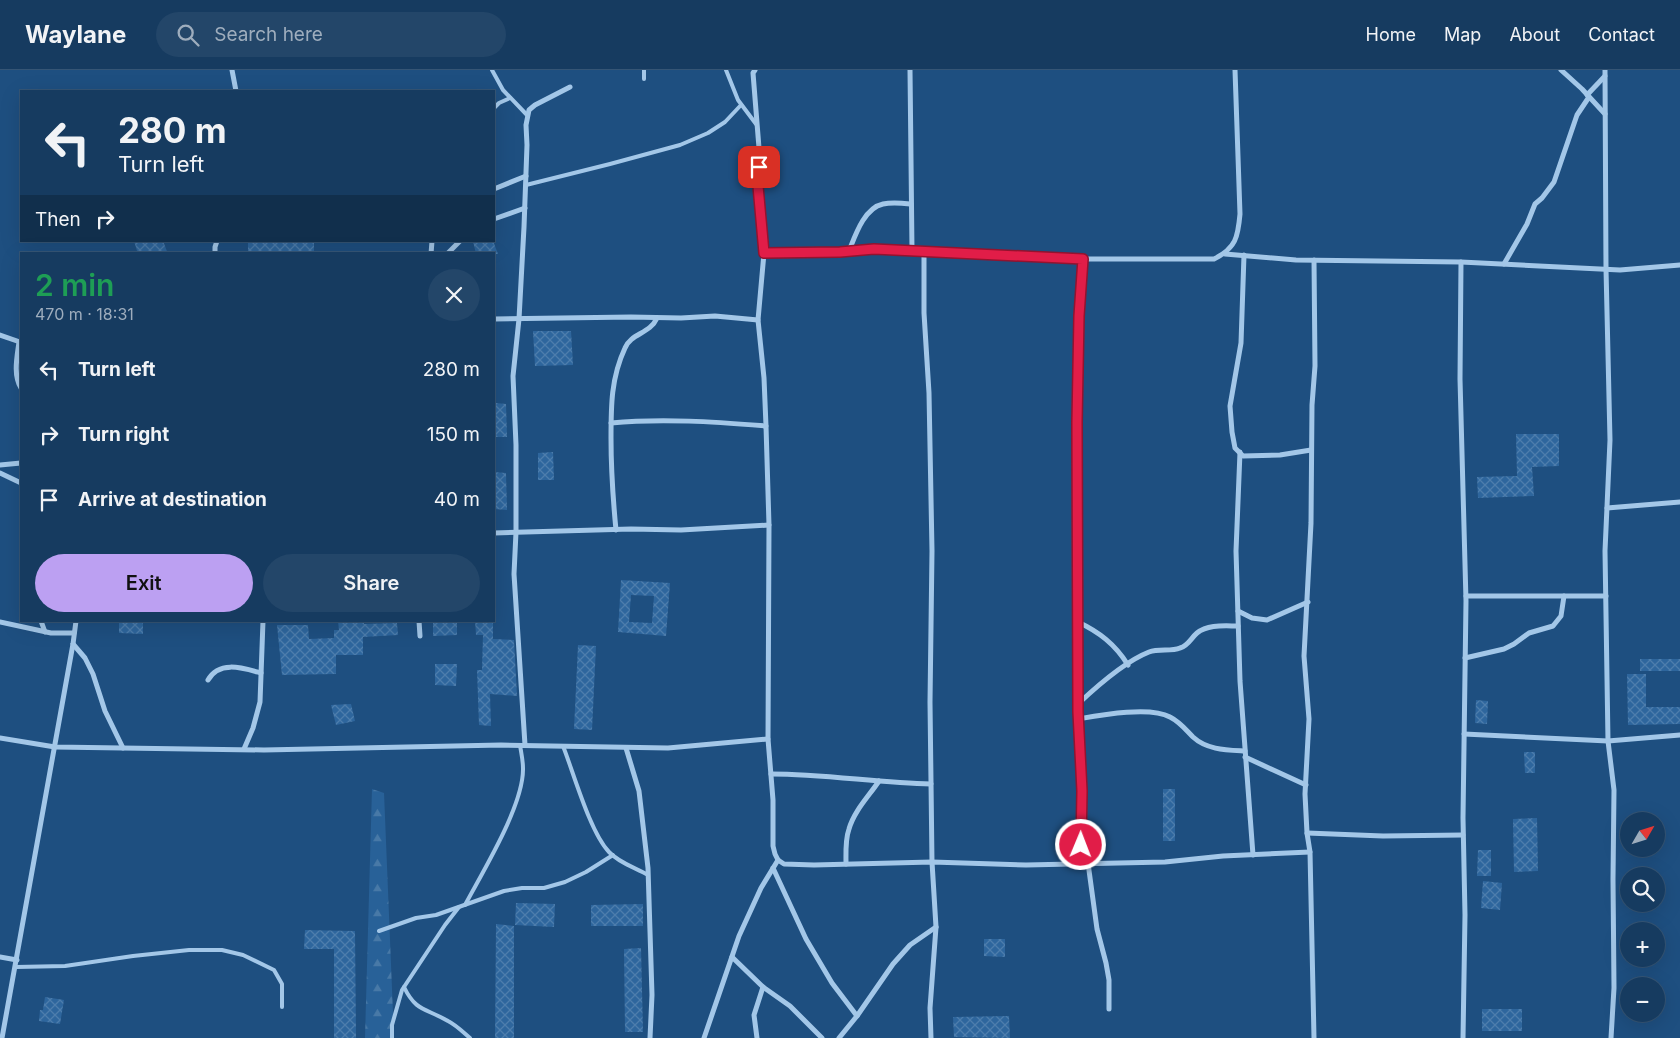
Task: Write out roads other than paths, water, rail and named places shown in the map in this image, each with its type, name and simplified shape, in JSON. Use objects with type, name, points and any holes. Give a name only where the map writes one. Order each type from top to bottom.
[{"type":"street","points":[[232,70],[236,90]]},
{"type":"street","points":[[755,70],[753,73],[759,148],[758,186],[764,253],[758,320],[764,378],[769,524],[768,739],[773,800],[773,846],[774,854],[778,860],[784,864],[932,862],[1026,865],[1165,862],[1223,856],[1310,852]]},
{"type":"street","points":[[910,70],[912,250]]},
{"type":"street","points":[[764,253],[874,249],[1083,259],[1214,259],[1225,254],[1233,246],[1239,231],[1235,70]]},
{"type":"street","points":[[1561,70],[1605,114]]},
{"type":"street","points":[[1504,264],[1527,224],[1534,204],[1542,198],[1554,182],[1577,115],[1605,73]]},
{"type":"street","points":[[1605,73],[1606,269],[1610,440],[1605,551],[1608,741],[1614,790],[1614,988],[1611,1038]]},
{"type":"street","points":[[523,745],[514,574],[516,445],[513,376],[519,319],[525,208],[526,125],[529,110],[570,87]]},
{"type":"street","points":[[495,189],[526,176]]},
{"type":"street","points":[[849,251],[865,217],[872,210],[880,204],[910,204]]},
{"type":"street","points":[[495,219],[525,208]]},
{"type":"street","points":[[449,252],[459,242]]},
{"type":"street","points":[[924,250],[924,313],[929,393],[932,531],[931,784],[932,862],[936,926],[930,1008],[931,1038]]},
{"type":"street","points":[[1225,254],[1314,260],[1462,262],[1620,270],[1680,265]]},
{"type":"street","points":[[1244,255],[1241,343],[1230,406],[1235,448],[1243,456],[1263,456],[1311,450]]},
{"type":"street","points":[[1081,863],[1082,791],[1078,719],[1077,422],[1079,316],[1083,259]]},
{"type":"street","points":[[1314,260],[1315,366],[1312,404],[1311,523],[1304,656],[1309,719],[1306,833],[1310,852],[1314,1038]]},
{"type":"street","points":[[1462,262],[1460,379],[1466,596],[1463,1038]]},
{"type":"street","points":[[495,319],[715,316],[758,320]]},
{"type":"street","points":[[616,530],[611,481],[610,406],[614,378],[621,356],[629,341],[650,329],[656,318]]},
{"type":"street","points":[[0,335],[20,342],[16,368],[20,386]]},
{"type":"street","points":[[611,423],[716,422],[766,426]]},
{"type":"street","points":[[1240,452],[1236,551],[1238,626],[1253,855]]},
{"type":"street","points":[[0,466],[20,464]]},
{"type":"street","points":[[0,473],[20,483]]},
{"type":"street","points":[[1607,508],[1680,502]]},
{"type":"street","points":[[495,532],[681,530],[769,524]]},
{"type":"street","points":[[1466,596],[1606,596]]},
{"type":"street","points":[[1465,658],[1483,652],[1504,649],[1529,633],[1553,626],[1560,616],[1564,596]]},
{"type":"street","points":[[1238,611],[1252,618],[1267,620],[1308,602]]},
{"type":"street","points":[[0,622],[45,632],[74,633]]},
{"type":"street","points":[[41,622],[45,632]]},
{"type":"street","points":[[2,1038],[76,622]]},
{"type":"street","points":[[244,749],[260,702],[264,622]]},
{"type":"street","points":[[419,622],[420,636]]},
{"type":"street","points":[[1078,622],[1102,635],[1113,644],[1128,665]]},
{"type":"street","points":[[1078,704],[1097,686],[1150,651],[1180,649],[1204,629],[1219,626],[1238,626]]},
{"type":"street","points":[[73,644],[85,658],[93,674],[105,711],[123,748]]},
{"type":"street","points":[[208,680],[215,671],[223,668],[235,667],[261,673]]},
{"type":"street","points":[[1078,719],[1113,713],[1146,712],[1169,716],[1206,746],[1245,754],[1306,785]]},
{"type":"street","points":[[1464,734],[1608,741],[1680,735]]},
{"type":"street","points":[[0,738],[54,746],[244,749],[523,745],[668,748],[768,739]]},
{"type":"street","points":[[626,748],[639,791],[648,876],[652,995],[650,1038]]},
{"type":"street","points":[[771,774],[799,774],[931,784]]},
{"type":"street","points":[[846,864],[845,847],[848,829],[854,816],[879,781]]},
{"type":"street","points":[[1306,833],[1383,836],[1463,835]]},
{"type":"street","points":[[704,1038],[739,936],[761,888],[778,860]]},
{"type":"street","points":[[1088,863],[1097,929],[1109,980],[1109,1009]]},
{"type":"street","points":[[773,868],[806,939],[832,983],[856,1016]]},
{"type":"street","points":[[839,1038],[898,958],[910,945],[936,926]]},
{"type":"street","points":[[0,957],[17,960]]},
{"type":"street","points":[[732,957],[764,987],[790,1006],[822,1038]]},
{"type":"street","points":[[757,1038],[754,1015],[764,987]]},
{"type":"lane","points":[[492,70],[503,90],[527,115]]},
{"type":"lane","points":[[644,70],[644,79]]},
{"type":"lane","points":[[726,70],[741,104],[756,124]]},
{"type":"lane","points":[[495,107],[510,98]]},
{"type":"lane","points":[[526,185],[680,145],[708,133],[724,122],[741,104]]},
{"type":"lane","points":[[465,905],[518,798],[523,769],[523,745]]},
{"type":"lane","points":[[563,746],[596,832],[608,852],[620,861],[648,876]]},
{"type":"lane","points":[[379,931],[416,918],[436,915],[504,891],[522,888],[544,888],[565,882],[586,872],[613,855]]},
{"type":"lane","points":[[392,1038],[392,1025],[402,990],[459,907]]},
{"type":"lane","points":[[16,967],[65,966],[189,950],[222,950],[243,955],[274,970],[282,984],[282,1007]]},
{"type":"lane","points":[[404,987],[410,999],[419,1008],[446,1019],[470,1038]]}]
